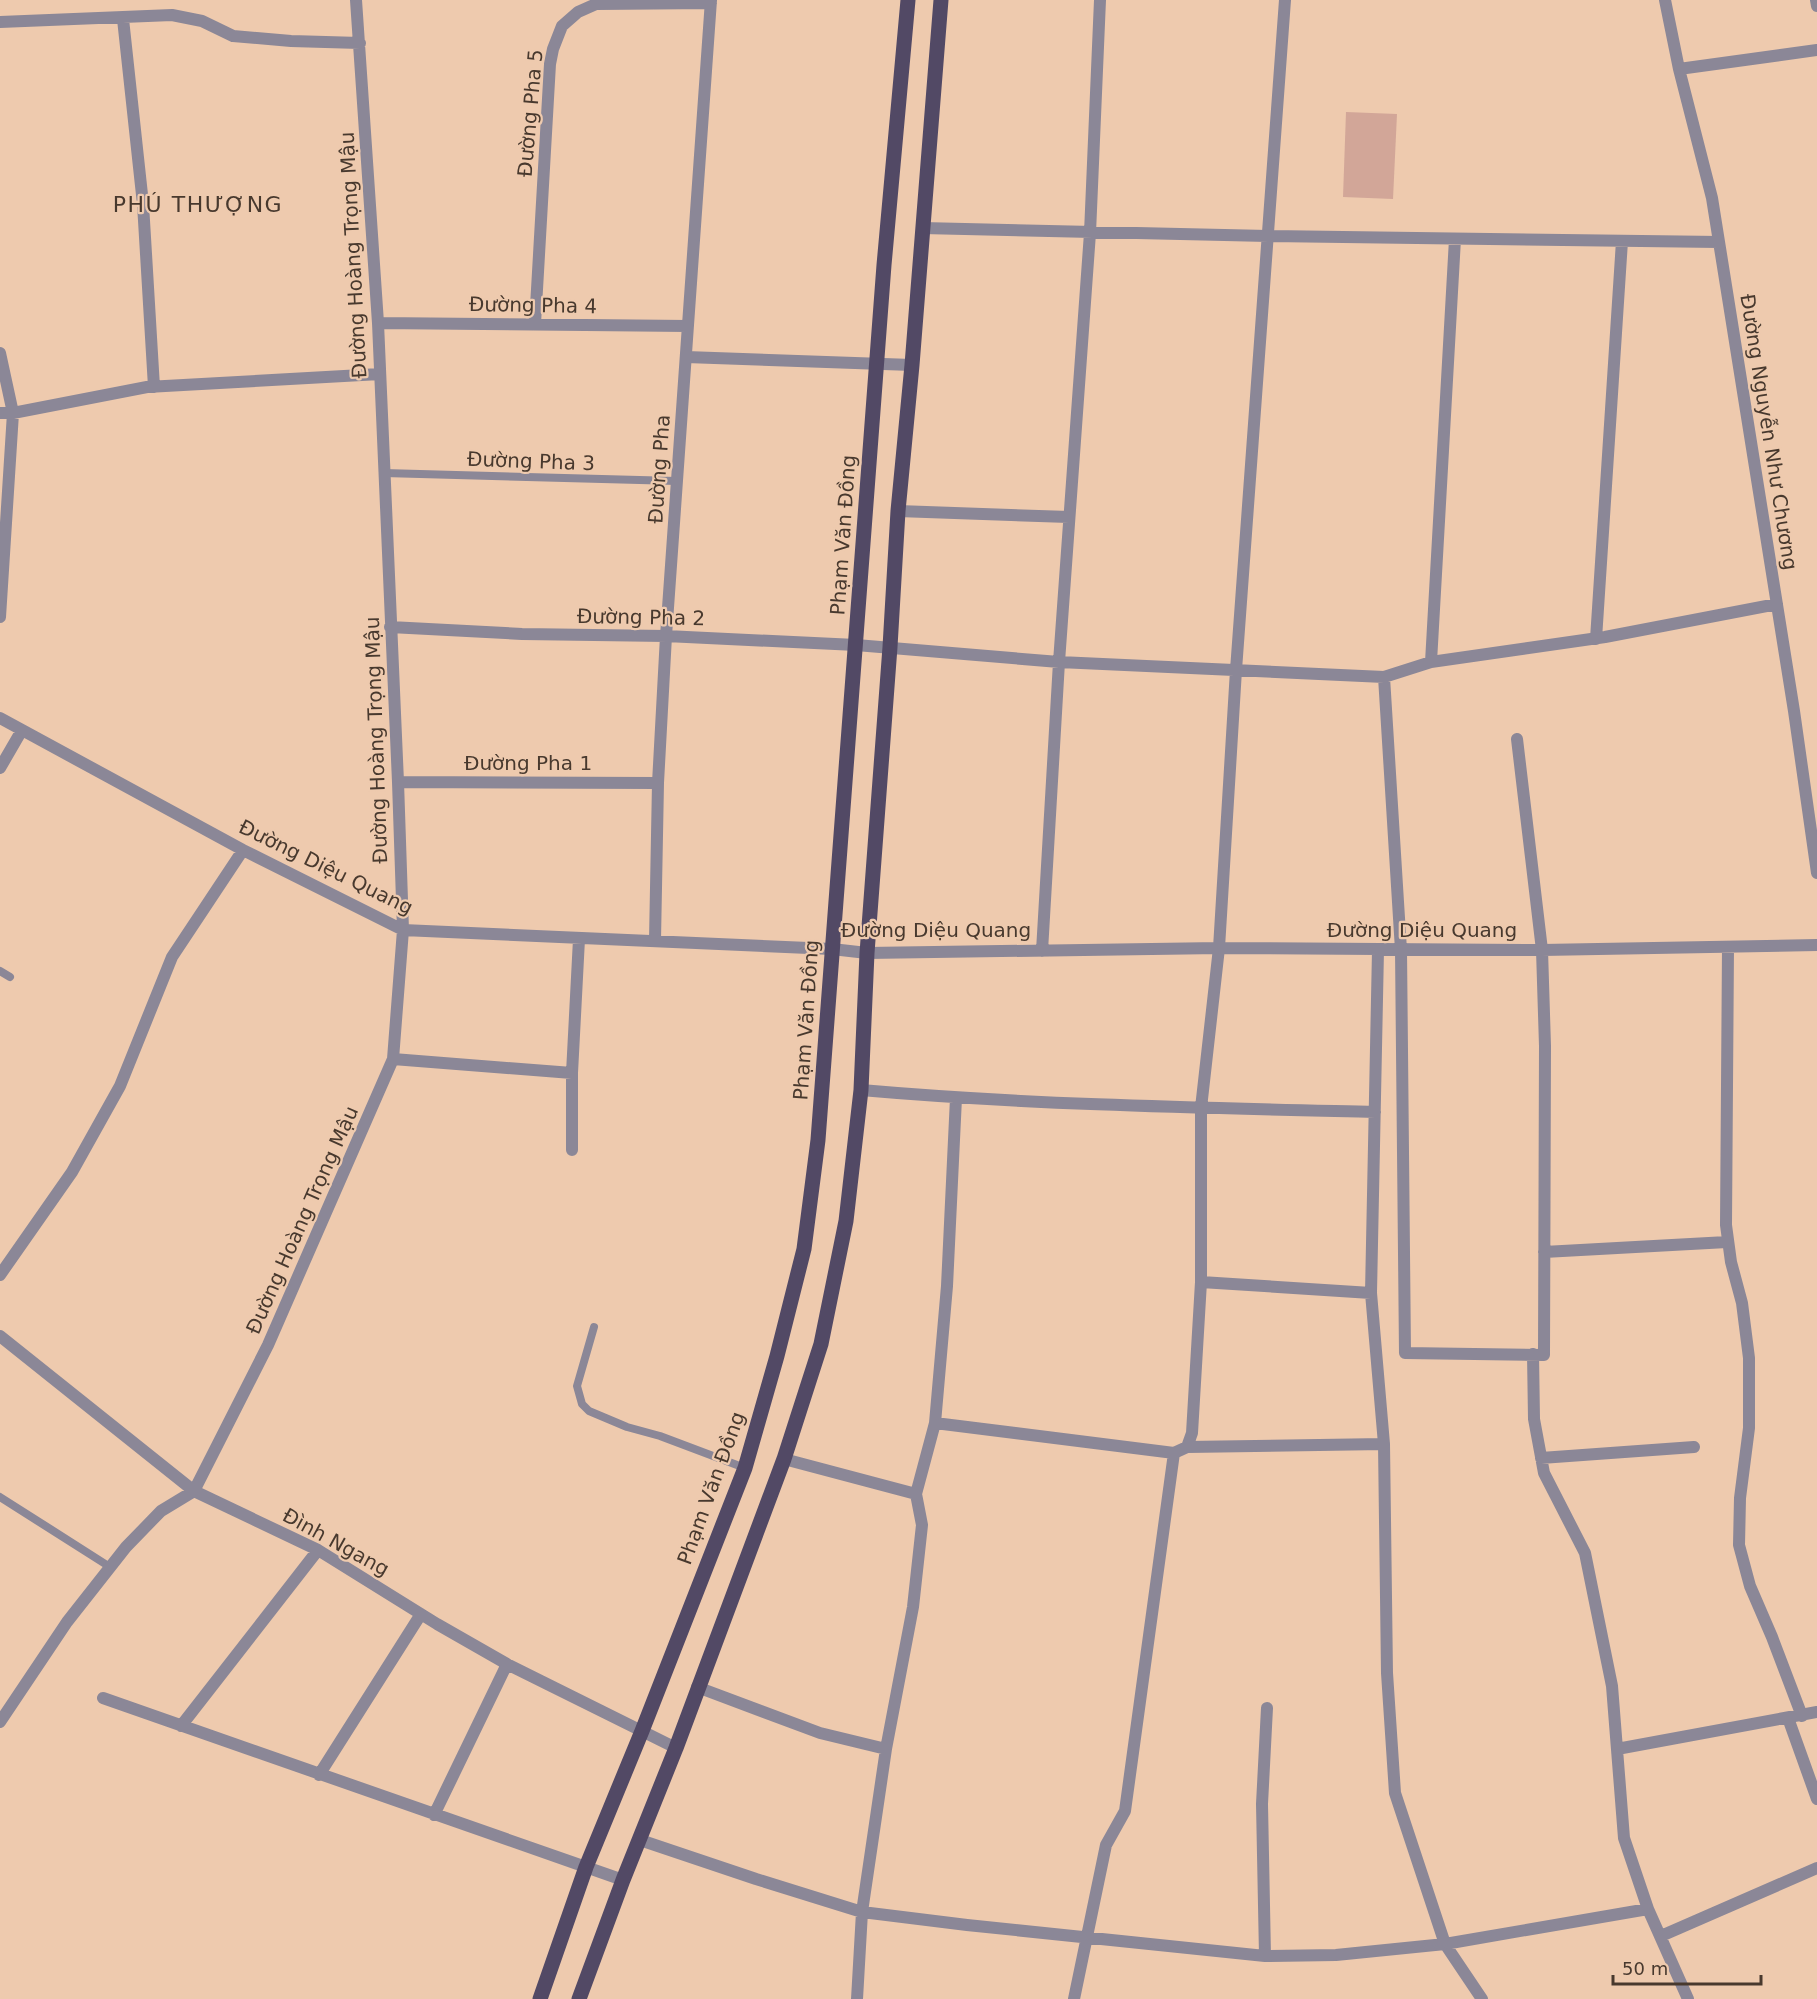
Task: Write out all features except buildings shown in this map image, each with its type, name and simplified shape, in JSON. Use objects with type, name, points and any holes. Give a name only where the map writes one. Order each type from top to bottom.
[{"type":"main road","name":"Phạm Văn Đồng","points":[[540,1999],[586,1867],[745,1468],[804,1249],[818,1140],[877,364],[908,0]]},
{"type":"main road","points":[[579,1999],[784,1459],[821,1344],[846,1221],[861,1090],[867,952],[898,511],[941,0]]},
{"type":"street","name":"Đường Hoàng Trọng Mậu","points":[[194,1491],[268,1345],[393,1059],[403,930],[398,782],[378,322],[356,0]]},
{"type":"street","points":[[1042,951],[1059,662],[1090,233],[1100,0]]},
{"type":"street","points":[[1187,1447],[1192,1433],[1201,1282],[1201,1108],[1219,948],[1236,670],[1285,0]]},
{"type":"street","name":"Đường Nguyễn Như Chương","points":[[1665,0],[1679,69],[1712,198],[1777,604],[1817,873]]},
{"type":"street","points":[[1816,0],[1817,6]]},
{"type":"street","name":"Đường Pha 5","points":[[535,324],[550,64],[552,49],[562,26],[578,12],[596,4],[711,2]]},
{"type":"street","name":"Đường Pha","points":[[655,940],[658,783],[666,636],[711,2]]},
{"type":"street","points":[[0,22],[123,19],[172,15],[202,21],[233,36],[291,41],[360,43]]},
{"type":"street","points":[[123,19],[142,194],[154,387]]},
{"type":"street","points":[[1679,69],[1817,50]]},
{"type":"street","points":[[922,228],[1268,237],[1719,242]]},
{"type":"street","points":[[1431,662],[1455,239]]},
{"type":"street","points":[[1596,639],[1622,241]]},
{"type":"street","name":"Đường Pha 4","points":[[378,322],[688,326]]},
{"type":"street","points":[[0,353],[6,413],[0,617]]},
{"type":"street","points":[[686,357],[912,365]]},
{"type":"street","points":[[6,413],[154,387],[380,374]]},
{"type":"street","points":[[898,511],[1070,517]]},
{"type":"street","points":[[1517,739],[1542,950],[1545,1046],[1544,1355],[1405,1353],[1401,950],[1384,677],[1431,662],[1596,639],[1777,604]]},
{"type":"street","name":"Đường Pha 2","points":[[390,627],[522,634],[666,636],[856,645],[1059,662],[1384,677]]},
{"type":"street","name":"Đường Diệu Quang","points":[[0,718],[243,850],[403,930],[579,939],[655,940],[867,952],[1219,948],[1542,950],[1817,945]]},
{"type":"street","points":[[0,768],[22,730]]},
{"type":"street","name":"Đường Pha 1","points":[[398,782],[658,783]]},
{"type":"street","points":[[0,1275],[72,1172],[120,1086],[172,957],[243,850]]},
{"type":"street","points":[[572,1150],[572,1073],[579,939]]},
{"type":"street","points":[[1728,947],[1727,1242],[1742,1303],[1749,1358],[1749,1428],[1740,1498],[1739,1545],[1750,1587],[1802,1716]]},
{"type":"street","points":[[1378,950],[1371,1293],[1384,1444],[1387,1673],[1395,1793],[1445,1944],[1482,1999]]},
{"type":"street","points":[[393,1059],[572,1073]]},
{"type":"street","points":[[861,1090],[956,1098],[1201,1108],[1376,1112]]},
{"type":"street","points":[[857,1999],[862,1912],[886,1749],[913,1607],[922,1525],[916,1494],[935,1424],[947,1286],[956,1098]]},
{"type":"street","points":[[1544,1252],[1727,1242]]},
{"type":"street","points":[[1201,1282],[1371,1293]]},
{"type":"street","name":"Đình Ngang","points":[[0,1336],[194,1491],[318,1550],[507,1664],[676,1748]]},
{"type":"street","points":[[1533,1354],[1534,1419],[1544,1473],[1584,1553],[1611,1686],[1624,1838],[1648,1909],[1688,1999]]},
{"type":"street","points":[[935,1424],[1174,1453],[1187,1447],[1384,1444]]},
{"type":"street","points":[[1541,1458],[1694,1447]]},
{"type":"street","points":[[1074,1999],[1106,1845],[1125,1811],[1174,1453]]},
{"type":"street","points":[[784,1459],[916,1494]]},
{"type":"street","points":[[0,1722],[67,1622],[126,1547],[160,1511],[194,1491]]},
{"type":"street","points":[[181,1726],[318,1550]]},
{"type":"street","points":[[320,1774],[421,1614]]},
{"type":"street","points":[[434,1815],[507,1664]]},
{"type":"street","points":[[697,1687],[820,1733],[886,1749]]},
{"type":"street","points":[[103,1698],[623,1880]]},
{"type":"street","points":[[1265,1956],[1262,1804],[1267,1708]]},
{"type":"street","points":[[1617,1749],[1817,1712]]},
{"type":"street","points":[[1788,1718],[1817,1799]]},
{"type":"street","points":[[640,1840],[862,1912],[1265,1956],[1336,1955],[1445,1944],[1648,1909]]},
{"type":"street","points":[[1661,1936],[1817,1868]]},
{"type":"lane","name":"Đường Pha 3","points":[[384,473],[677,481]]},
{"type":"lane","points":[[0,971],[10,977]]},
{"type":"lane","points":[[594,1327],[577,1386],[582,1404],[589,1411],[627,1427],[670,1440],[745,1468]]},
{"type":"lane","points":[[0,1497],[110,1567]]},
{"type":"district","name":"PHÚ THƯỢNG","points":[[198,204]]}]
